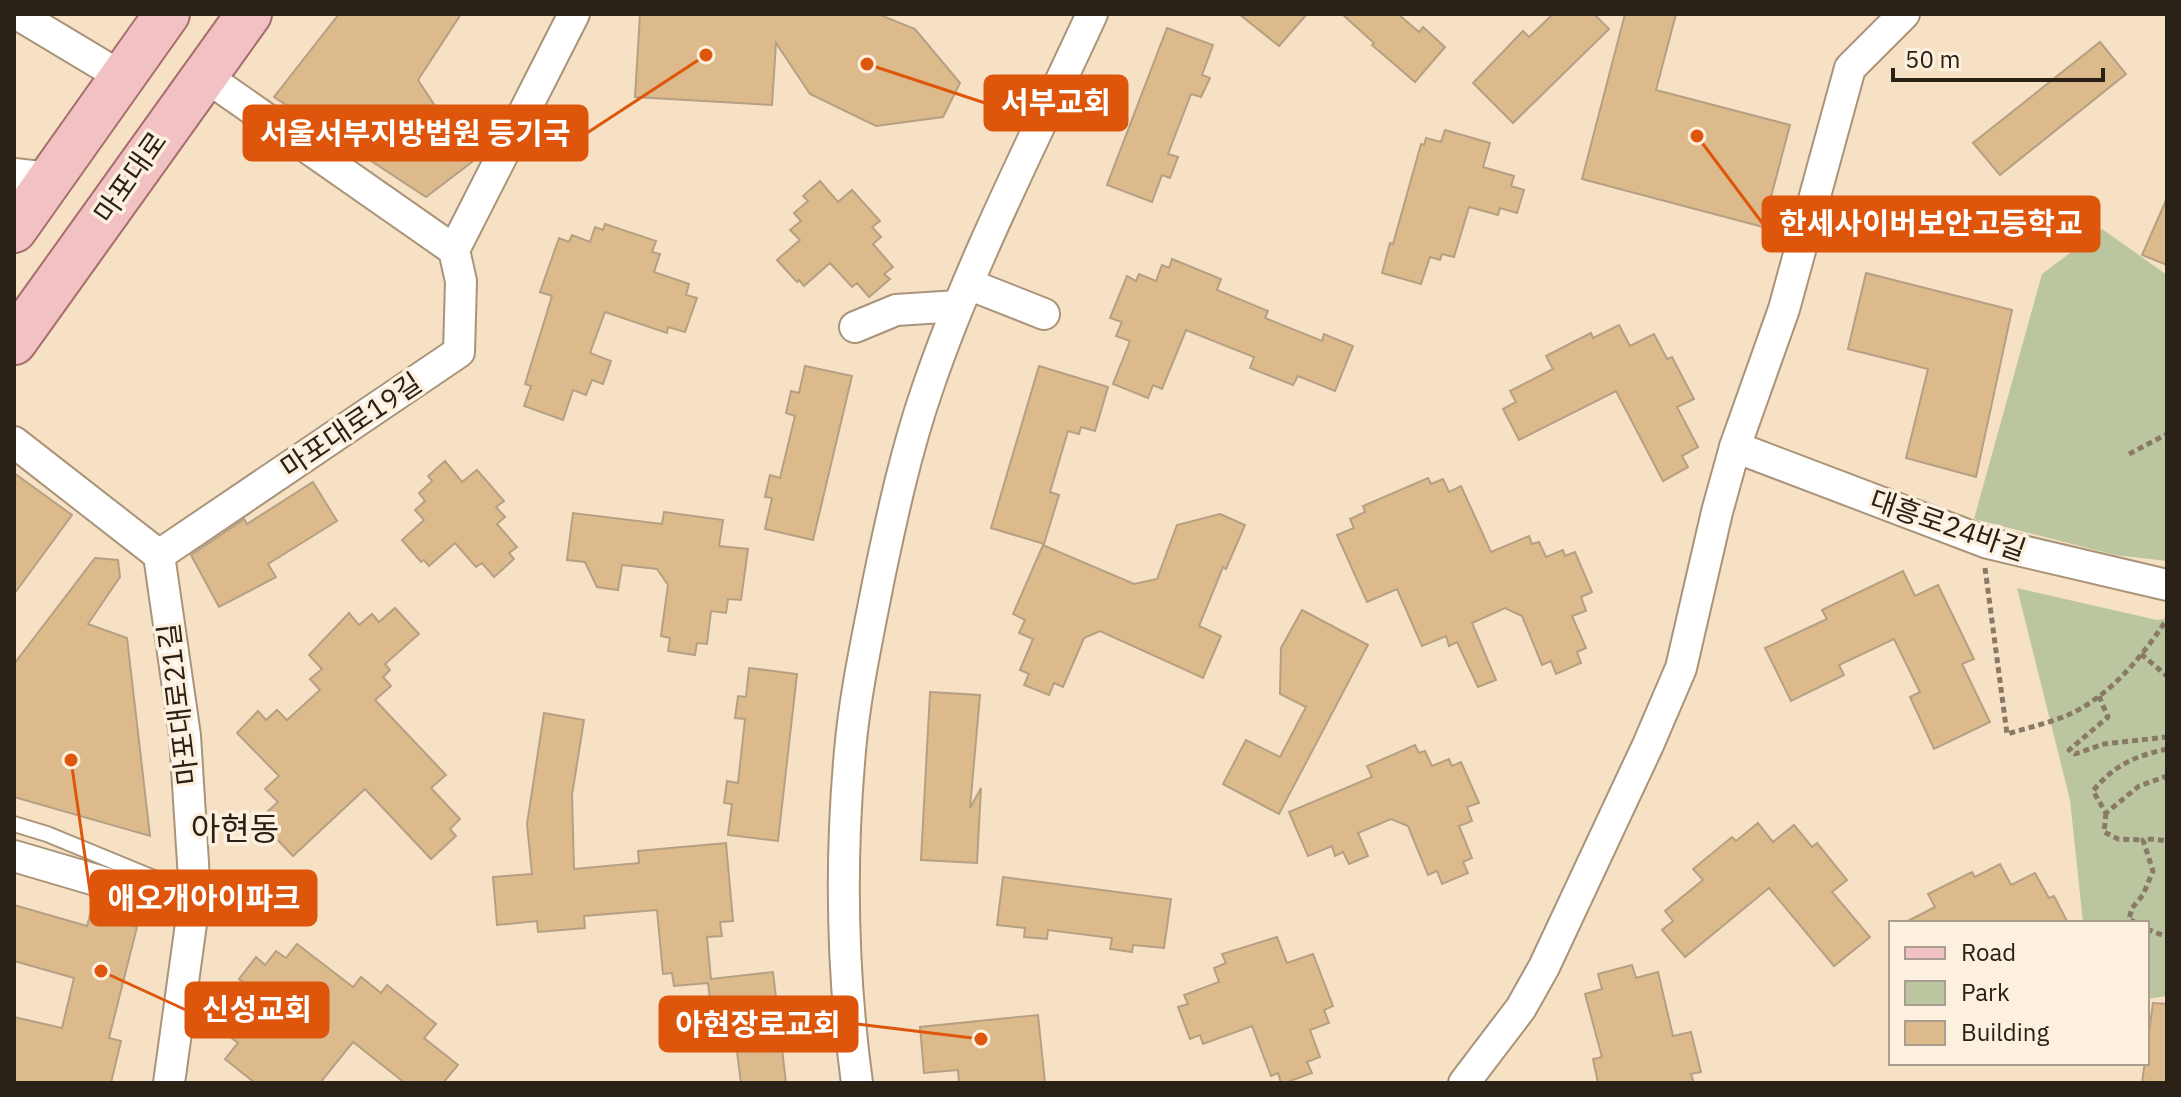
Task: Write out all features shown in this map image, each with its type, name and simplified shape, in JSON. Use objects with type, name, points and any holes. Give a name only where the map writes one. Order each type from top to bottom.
[{"type":"main road","points":[[14,230],[32,176],[122,77],[167,14]]},
{"type":"main road","name":"마포대로","points":[[14,342],[249,14]]},
{"type":"street","points":[[17,14],[122,77]]},
{"type":"street","points":[[205,76],[454,250],[574,14]]},
{"type":"street","points":[[857,1083],[847,1010],[844,902],[850,751],[862,666],[889,530],[926,392],[963,295],[1092,14]]},
{"type":"street","points":[[1464,1083],[1521,1008],[1544,967],[1681,668],[1735,447],[1784,309],[1850,68],[1904,14]]},
{"type":"street","name":"마포대로19길","points":[[159,555],[459,352],[461,281],[454,250]]},
{"type":"street","points":[[855,327],[896,310],[963,295],[1044,314]]},
{"type":"street","points":[[14,442],[159,555]]},
{"type":"street","name":"대흥로24바길","points":[[1735,447],[1988,543],[2167,585]]},
{"type":"street","name":"마포대로21길","points":[[159,555],[185,736],[194,902],[169,1083]]},
{"type":"street","points":[[14,856],[194,902],[292,907]]},
{"type":"lane","points":[[14,824],[47,834],[194,902]]},
{"type":"path","points":[[2129,454],[2167,434]]},
{"type":"path","points":[[1988,543],[1985,569],[2007,734],[2068,714],[2099,696],[2141,654],[2167,619]]},
{"type":"path","points":[[2141,654],[2167,676]]},
{"type":"path","points":[[2099,696],[2108,717],[2069,750],[2075,754],[2104,744],[2167,737]]},
{"type":"path","points":[[2167,749],[2139,755],[2119,765],[2093,791],[2106,813],[2104,832],[2118,839],[2167,841]]},
{"type":"path","points":[[2106,813],[2139,786],[2167,776]]},
{"type":"path","points":[[2132,921],[2129,919],[2132,908],[2143,895],[2153,871],[2143,840]]},
{"type":"green space","points":[[2102,229],[2167,275],[2167,561],[2115,555],[1974,519],[2042,274]]},
{"type":"green space","points":[[2017,588],[2157,620],[2167,619],[2167,996],[2149,999],[2149,921],[2083,921],[2070,800]]},
{"type":"building","points":[[339,14],[461,14],[418,80],[472,162],[426,197],[274,97]]},
{"type":"building","points":[[640,14],[878,14],[915,29],[960,83],[943,117],[876,126],[810,94],[776,43],[772,105],[635,97]]},
{"type":"building","points":[[1239,14],[1307,14],[1279,46]]},
{"type":"building","points":[[1342,14],[1398,14],[1419,32],[1423,27],[1445,47],[1415,82]]},
{"type":"building","points":[[1553,14],[1594,14],[1609,29],[1513,123],[1473,83],[1523,31],[1529,37]]},
{"type":"building","points":[[1625,14],[1676,14],[1656,90],[1790,125],[1763,227],[1582,179]]},
{"type":"building","points":[[1167,28],[1213,45],[1202,75],[1210,78],[1201,97],[1191,94],[1168,154],[1178,157],[1170,178],[1162,175],[1152,202],[1107,185]]},
{"type":"building","points":[[2100,42],[2126,74],[2000,175],[1973,143]]},
{"type":"building","points":[[1445,130],[1490,143],[1483,167],[1514,176],[1511,186],[1524,190],[1517,213],[1500,208],[1498,215],[1469,207],[1454,257],[1442,254],[1440,260],[1430,257],[1421,284],[1382,273],[1421,144],[1424,145],[1426,138],[1441,142]]},
{"type":"building","points":[[820,181],[838,202],[852,190],[880,221],[872,227],[881,237],[873,244],[893,267],[884,274],[890,279],[869,297],[857,283],[852,287],[830,263],[804,286],[777,260],[800,240],[790,230],[801,221],[794,213],[808,201],[803,196]]},
{"type":"building","points":[[2167,198],[2167,265],[2142,255]]},
{"type":"building","points":[[605,224],[656,241],[652,252],[660,254],[654,272],[689,284],[686,295],[697,298],[685,332],[668,327],[667,333],[605,312],[590,353],[611,361],[603,384],[592,380],[586,395],[573,390],[563,420],[524,406],[531,386],[525,384],[552,296],[540,292],[559,238],[569,242],[572,235],[590,242],[595,227],[603,230]]},
{"type":"building","points":[[1172,259],[1221,279],[1217,290],[1268,311],[1265,318],[1322,341],[1324,334],[1353,346],[1335,391],[1298,376],[1293,385],[1250,368],[1254,357],[1186,330],[1162,389],[1153,385],[1148,398],[1113,384],[1130,341],[1116,336],[1122,322],[1110,318],[1127,276],[1136,281],[1139,274],[1156,281],[1162,265],[1169,268]]},
{"type":"building","points":[[1866,273],[2012,310],[1976,477],[1906,458],[1928,369],[1848,349]]},
{"type":"building","points":[[1619,325],[1630,346],[1654,334],[1667,359],[1672,357],[1694,399],[1677,407],[1698,447],[1682,456],[1688,467],[1663,481],[1616,391],[1519,440],[1503,409],[1516,402],[1510,391],[1553,369],[1546,356],[1591,333],[1593,338]]},
{"type":"building","points":[[805,366],[852,376],[813,540],[765,529],[772,498],[765,497],[770,475],[780,478],[795,416],[786,413],[791,391],[799,393]]},
{"type":"building","points":[[1039,366],[1108,387],[1095,431],[1081,427],[1079,434],[1068,431],[1050,492],[1059,495],[1044,544],[991,528]]},
{"type":"building","points":[[445,461],[462,482],[477,470],[504,501],[496,507],[505,517],[497,524],[517,547],[509,553],[514,559],[494,577],[482,563],[476,567],[455,543],[429,566],[424,560],[421,562],[402,540],[424,520],[415,510],[425,501],[419,493],[432,481],[428,476]]},
{"type":"building","points":[[14,473],[72,515],[14,594]]},
{"type":"building","points":[[1428,478],[1431,484],[1443,479],[1449,492],[1461,486],[1491,552],[1529,536],[1532,544],[1539,542],[1546,557],[1563,550],[1565,556],[1575,552],[1592,592],[1581,597],[1586,611],[1572,616],[1586,648],[1577,652],[1581,663],[1556,674],[1551,661],[1542,665],[1522,616],[1505,608],[1472,623],[1496,680],[1478,687],[1457,642],[1449,646],[1446,636],[1422,646],[1397,589],[1367,602],[1337,535],[1354,528],[1350,519],[1365,512],[1363,506]]},
{"type":"building","points":[[313,482],[337,521],[268,564],[276,577],[219,607],[191,555],[244,519],[247,524]]},
{"type":"building","points":[[664,512],[723,520],[719,546],[748,549],[741,600],[728,599],[726,613],[711,611],[707,644],[697,643],[695,655],[668,651],[670,638],[661,636],[668,585],[657,569],[622,565],[618,590],[597,587],[585,562],[567,560],[573,513],[662,524]]},
{"type":"building","points":[[1220,514],[1245,525],[1226,569],[1223,567],[1199,626],[1221,636],[1203,678],[1100,631],[1084,638],[1063,687],[1054,683],[1049,695],[1024,685],[1029,674],[1020,670],[1033,639],[1019,633],[1025,620],[1013,614],[1043,545],[1134,584],[1157,579],[1177,525]]},
{"type":"building","points":[[95,558],[118,560],[120,577],[88,624],[127,638],[150,836],[14,797],[14,664]]},
{"type":"building","points":[[1903,571],[1915,596],[1938,585],[1974,659],[1962,664],[1990,722],[1934,749],[1910,697],[1920,692],[1894,639],[1839,665],[1844,675],[1791,701],[1765,648],[1827,619],[1822,610]]},
{"type":"building","points":[[395,608],[419,634],[385,664],[390,670],[383,677],[391,686],[375,700],[446,775],[431,788],[460,819],[450,829],[456,836],[431,859],[365,789],[293,856],[270,832],[277,825],[266,813],[278,802],[265,789],[279,776],[237,733],[258,711],[266,720],[277,710],[287,720],[320,690],[310,679],[322,669],[309,655],[349,613],[359,625],[372,614],[379,622]]},
{"type":"building","points":[[1302,610],[1368,645],[1279,814],[1223,784],[1246,740],[1280,757],[1306,707],[1280,694],[1281,648]]},
{"type":"building","points":[[749,668],[797,674],[778,841],[728,835],[732,804],[724,803],[727,781],[738,783],[745,719],[735,718],[738,696],[746,697]]},
{"type":"building","points":[[930,692],[980,695],[970,808],[981,788],[977,863],[921,860]]},
{"type":"building","points":[[544,713],[584,720],[572,795],[574,869],[639,863],[638,851],[726,843],[733,921],[720,922],[722,936],[707,937],[711,979],[773,972],[786,1083],[741,1083],[734,1028],[714,1030],[708,983],[674,986],[672,973],[663,974],[657,910],[584,916],[585,928],[538,932],[537,921],[497,925],[493,877],[532,874],[527,824]]},
{"type":"building","points":[[1415,745],[1419,753],[1425,751],[1432,766],[1449,759],[1452,766],[1461,762],[1479,803],[1467,807],[1472,821],[1459,826],[1472,858],[1463,862],[1468,873],[1442,884],[1437,871],[1428,875],[1408,826],[1391,819],[1358,833],[1368,856],[1349,864],[1343,852],[1335,856],[1332,846],[1308,856],[1289,812],[1372,777],[1367,766]]},
{"type":"building","points":[[1758,823],[1773,842],[1794,825],[1812,847],[1817,843],[1847,880],[1832,892],[1870,937],[1834,966],[1769,888],[1685,957],[1662,930],[1673,921],[1665,911],[1703,880],[1693,869],[1732,837],[1736,841]]},
{"type":"building","points":[[2000,864],[2011,885],[2035,873],[2049,898],[2054,896],[2067,921],[1908,921],[1935,907],[1928,894],[1972,872],[1975,877]]},
{"type":"building","points":[[1003,877],[1171,899],[1164,948],[1133,945],[1132,952],[1110,949],[1112,938],[1048,930],[1047,939],[1024,937],[1025,928],[997,925]]},
{"type":"building","points":[[14,905],[87,926],[90,915],[137,927],[109,1038],[121,1041],[111,1083],[14,1083],[14,1017],[62,1028],[74,978],[14,961]]},
{"type":"building","points":[[1277,937],[1287,963],[1313,954],[1333,1006],[1324,1010],[1329,1023],[1310,1030],[1320,1057],[1307,1062],[1312,1073],[1285,1083],[1281,1083],[1278,1073],[1271,1076],[1252,1026],[1203,1044],[1200,1035],[1190,1039],[1178,1007],[1188,1004],[1184,995],[1219,982],[1214,968],[1226,963],[1222,954]]},
{"type":"building","points":[[297,944],[353,987],[361,977],[381,993],[387,985],[436,1024],[424,1038],[458,1065],[443,1083],[405,1083],[353,1042],[320,1083],[255,1083],[225,1059],[238,1043],[229,1036],[239,1024],[228,1016],[251,988],[239,979],[256,957],[265,965],[276,951],[286,958]]},
{"type":"building","points":[[1632,965],[1636,978],[1658,972],[1673,1036],[1691,1032],[1701,1072],[1691,1074],[1694,1083],[1598,1083],[1593,1059],[1602,1057],[1585,994],[1602,989],[1598,974]]},
{"type":"building","points":[[2153,1003],[2167,1004],[2167,1083],[2142,1083],[2144,1065],[2149,1065]]},
{"type":"building","points":[[1038,1015],[1045,1083],[959,1083],[958,1070],[924,1073],[920,1027]]},
{"type":"place","name":"서울서부지방법원 등기국","points":[[706,55]]},
{"type":"place","name":"서부교회","points":[[867,64]]},
{"type":"place","name":"한세사이버보안고등학교","points":[[1697,136]]},
{"type":"place","name":"애오개아이파크","points":[[71,760]]},
{"type":"place","name":"신성교회","points":[[101,971]]},
{"type":"place","name":"아현장로교회","points":[[981,1039]]},
{"type":"district","name":"아현동","points":[[235,829]]}]
